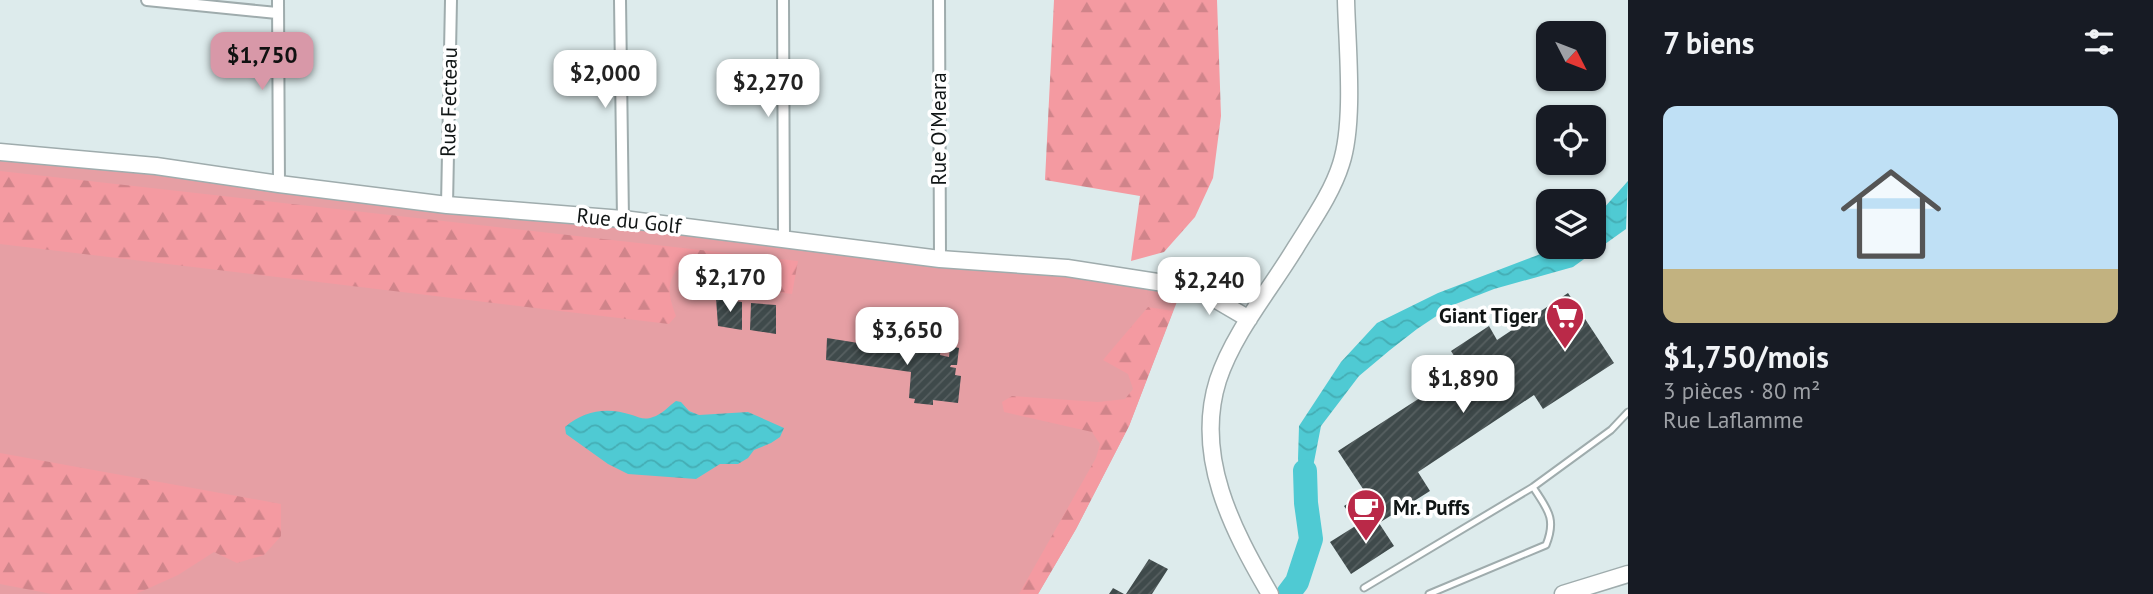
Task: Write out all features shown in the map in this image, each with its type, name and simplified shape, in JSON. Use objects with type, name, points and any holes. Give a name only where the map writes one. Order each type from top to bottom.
[{"type":"street","points":[[147,0],[278,13]]},
{"type":"street","points":[[278,0],[279,184]]},
{"type":"street","name":"Rue Fecteau","points":[[447,205],[451,0]]},
{"type":"street","points":[[620,0],[623,219]]},
{"type":"street","points":[[783,0],[784,238]]},
{"type":"street","name":"Rue O'Meara","points":[[939,0],[940,259]]},
{"type":"street","points":[[1267,589],[1227,511],[1217,484],[1210,451],[1210,421],[1219,379],[1249,319],[1305,233],[1341,166],[1347,144],[1348,120],[1346,0]]},
{"type":"street","name":"Rue du Golf","points":[[0,152],[156,166],[447,205],[623,219],[940,259],[1067,268],[1175,284],[1208,295],[1249,319]]},
{"type":"street","points":[[1563,594],[1628,574]]},
{"type":"lane","points":[[1364,588],[1532,487],[1611,430],[1628,412]]},
{"type":"lane","points":[[1429,594],[1546,545],[1551,532],[1551,516],[1532,487]]},
{"type":"shaded area","points":[[0,152],[1183,286],[1129,426],[1076,529],[1038,594],[0,594]]},
{"type":"green space","points":[[1054,0],[1217,0],[1221,116],[1213,178],[1195,217],[1164,252],[1131,261],[1140,196],[1045,180]]},
{"type":"green space","points":[[0,171],[798,261],[792,294],[714,285],[700,275],[677,270],[670,286],[676,316],[669,324],[0,244]]},
{"type":"green space","points":[[1148,307],[1173,311],[1129,426],[1076,529],[1038,594],[1019,594],[1096,458],[1100,444],[1092,432],[1004,412],[1002,402],[1012,396],[1098,402],[1125,399],[1133,389],[1128,374],[1103,360]]},
{"type":"green space","points":[[0,453],[281,504],[281,536],[264,555],[237,563],[214,552],[178,575],[136,594],[52,594],[0,584]]},
{"type":"water","points":[[1628,181],[1626,229],[1606,243],[1606,206]]},
{"type":"water","points":[[1536,256],[1536,259],[1584,259],[1573,267],[1494,289],[1453,305],[1417,329],[1359,376],[1321,426],[1306,503],[1298,459],[1299,426],[1341,362],[1377,323],[1438,293]]},
{"type":"water","points":[[676,401],[699,415],[748,412],[784,428],[780,437],[754,450],[738,464],[720,464],[696,479],[628,474],[608,464],[566,434],[565,427],[588,414],[614,411],[647,418],[659,414]]},
{"type":"building","points":[[1568,293],[1614,363],[1543,409],[1534,395],[1418,472],[1430,491],[1379,523],[1394,546],[1351,574],[1330,542],[1357,525],[1344,506],[1365,492],[1338,451],[1463,370],[1451,351],[1489,326],[1497,340]]},
{"type":"building","points":[[716,298],[742,302],[742,330],[718,326]]},
{"type":"building","points":[[751,303],[776,305],[776,334],[750,330]]},
{"type":"building","points":[[827,338],[921,353],[922,344],[941,347],[940,355],[949,357],[950,346],[959,348],[957,365],[950,367],[956,368],[955,375],[961,376],[958,403],[933,400],[933,405],[914,403],[915,399],[909,398],[911,372],[826,360]]},
{"type":"building","points":[[1149,559],[1168,569],[1152,594],[1126,594]]},
{"type":"building","points":[[1113,588],[1124,594],[1109,594]]},
{"type":"waterway","points":[[1288,594],[1297,582],[1311,539],[1305,471]]},
{"type":"place","name":"Giant Tiger","points":[[1565,350]]},
{"type":"place","name":"Mr. Puffs","points":[[1366,542]]}]
